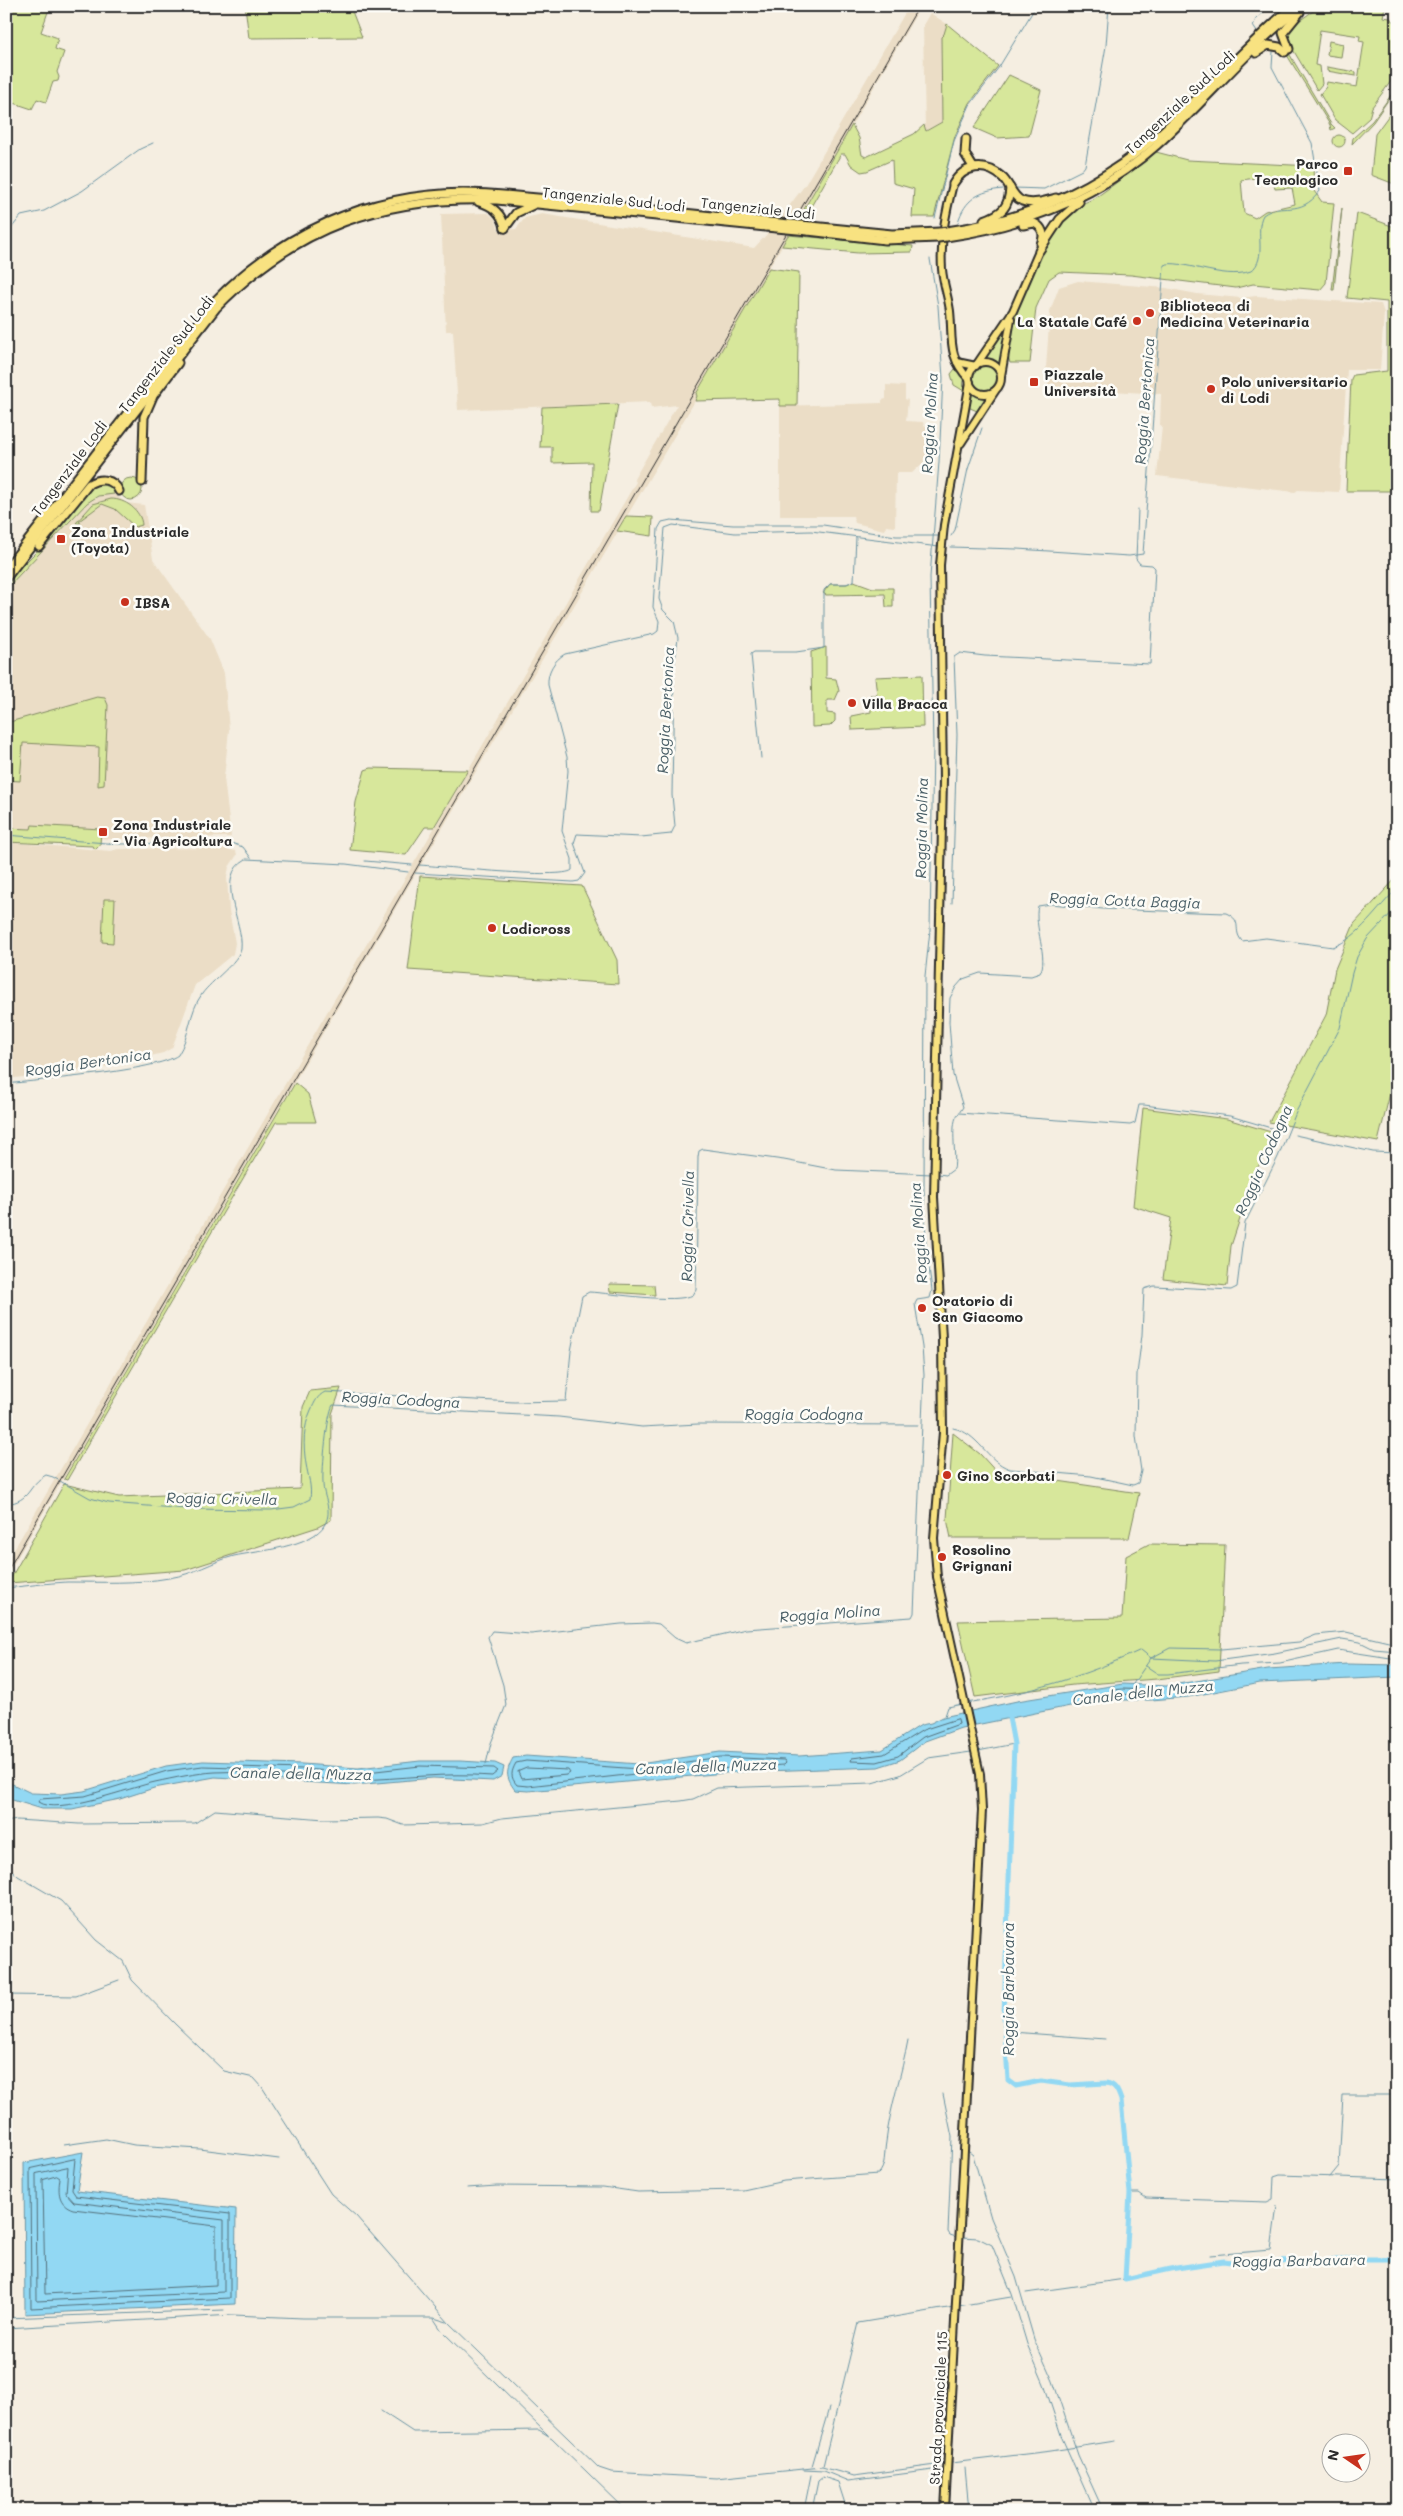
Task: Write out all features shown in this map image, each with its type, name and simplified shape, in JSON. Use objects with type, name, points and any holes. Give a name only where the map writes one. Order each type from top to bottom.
[{"type":"highway","points":[[1270,25],[1277,14],[1286,6]]},
{"type":"highway","name":"Tangenziale Lodi","points":[[6,569],[214,302],[235,281],[270,254],[336,218],[389,200],[464,193],[524,197],[809,229],[942,235],[1014,218],[1076,192],[1117,168],[1155,138],[1270,25],[1293,6]]},
{"type":"highway","points":[[1232,71],[1244,66],[1262,48],[1268,45],[1287,50],[1283,33],[1304,6]]},
{"type":"highway","name":"Tangenziale Sud Lodi","points":[[942,235],[1005,226],[1061,206],[1110,180],[1157,146],[1277,27],[1304,6]]},
{"type":"highway","points":[[966,139],[965,154],[973,167]]},
{"type":"highway","points":[[953,184],[961,172],[973,167],[999,175],[1018,199],[1035,203],[1076,192]]},
{"type":"highway","points":[[1039,251],[1066,212],[1097,192],[1110,180]]},
{"type":"highway","points":[[968,228],[972,224],[1000,214],[1008,204],[1010,187]]},
{"type":"highway","points":[[470,200],[488,205],[500,213],[505,228],[516,213],[537,204]]},
{"type":"highway","name":"Tangenziale Sud Lodi","points":[[6,578],[216,308],[242,283],[270,262],[318,233],[355,217],[391,207],[426,202],[470,200],[767,224]]},
{"type":"highway","points":[[1005,226],[1016,227],[1031,223],[1038,225],[1043,234],[1039,251]]},
{"type":"highway","points":[[142,482],[144,422],[147,407],[181,359],[191,339]]},
{"type":"highway","points":[[23,558],[41,543],[89,484],[98,480],[107,480],[114,483],[119,491]]},
{"type":"main road","points":[[953,184],[942,246],[942,270],[950,315],[951,349],[975,391],[986,394],[996,390]]},
{"type":"main road","points":[[958,451],[971,372],[1013,311],[1039,251]]},
{"type":"main road","points":[[958,451],[971,426],[996,390],[1001,376],[1013,311]]},
{"type":"main road","points":[[957,362],[977,365],[992,364],[1001,376]]},
{"type":"main road","name":"Strada provinciale 115","points":[[945,2510],[982,1810],[981,1786],[976,1754],[937,1577],[934,1538],[943,1432],[942,1338],[934,1197],[943,780],[940,576],[942,537],[958,451]]},
{"type":"shaded area","points":[[909,6],[921,6],[696,394],[695,401],[422,863],[6,1577],[6,1562],[636,482],[634,479],[677,405],[651,408],[650,402],[458,410],[453,331],[446,331],[441,214],[488,213],[495,219],[499,230],[516,229],[525,218],[542,214],[754,248],[770,231],[778,233],[773,227],[805,185]]},
{"type":"shaded area","points":[[930,13],[947,24],[945,34],[941,37],[942,122],[925,131],[923,25]]},
{"type":"shaded area","name":"Polo universitario di Lodi","points":[[1078,281],[1166,288],[1197,294],[1241,298],[1256,296],[1381,304],[1384,313],[1380,370],[1347,370],[1339,492],[1298,490],[1295,492],[1157,476],[1162,426],[1160,425],[1161,394],[1047,387],[1049,369],[1046,368],[1050,311],[1059,287]]},
{"type":"shaded area","points":[[886,385],[905,386],[905,399],[908,400],[906,421],[923,422],[924,426],[929,426],[928,458],[912,473],[896,473],[895,527],[886,526],[884,530],[855,523],[853,516],[780,516],[780,406],[882,403],[882,400],[886,399]]},
{"type":"shaded area","points":[[103,494],[114,494],[126,503],[144,505],[153,559],[210,639],[224,673],[229,730],[224,778],[231,837],[108,839],[101,838],[101,829],[32,825],[32,829],[6,828],[6,589],[87,503]]},
{"type":"shaded area","points":[[6,842],[111,851],[118,849],[222,848],[236,851],[237,855],[229,867],[227,877],[229,911],[235,943],[233,954],[195,985],[172,1048],[163,1053],[101,1068],[6,1079]]},
{"type":"green space","points":[[6,6],[50,6],[41,32],[58,38],[55,49],[64,52],[57,72],[58,81],[53,82],[46,102],[37,99],[32,109],[14,103],[6,124]]},
{"type":"green space","points":[[245,6],[350,6],[362,37],[249,38]]},
{"type":"green space","points":[[1320,6],[1385,6],[1383,17],[1390,18],[1397,24],[1397,73],[1372,107],[1369,118],[1352,133],[1335,120],[1320,94],[1326,87],[1327,82],[1357,87],[1364,42],[1359,41],[1360,36],[1320,30],[1315,65],[1320,66],[1322,84],[1317,90],[1289,43],[1286,34],[1288,29]]},
{"type":"green space","points":[[947,24],[998,66],[970,103],[955,136],[934,217],[912,217],[914,189],[893,183],[892,160],[861,172],[851,165],[845,154],[841,154],[809,210],[804,209],[852,125],[859,138],[862,155],[866,157],[914,134],[924,125],[926,131],[942,122],[941,37]]},
{"type":"green space","points":[[1329,41],[1343,44],[1341,57],[1327,55]]},
{"type":"green space","points":[[1284,45],[1335,128],[1331,130],[1330,125],[1282,47]]},
{"type":"green space","points":[[1327,67],[1356,72],[1356,76],[1327,71]]},
{"type":"green space","points":[[1009,75],[1041,90],[1029,136],[997,138],[974,128]]},
{"type":"green space","points":[[1397,87],[1373,122],[1352,144],[1353,138],[1372,121]]},
{"type":"green space","points":[[1397,104],[1397,185],[1371,175],[1375,134]]},
{"type":"green space","points":[[1337,135],[1341,135],[1345,141],[1341,147],[1337,147],[1333,143],[1333,139]]},
{"type":"green space","points":[[1156,152],[1187,160],[1313,166],[1314,191],[1322,202],[1334,203],[1326,283],[1320,290],[1253,284],[1236,288],[1131,275],[1059,272],[1049,279],[1036,308],[1030,363],[1010,363],[1008,347],[1017,306],[1037,261],[1060,224],[1073,209],[1095,198]],"holes":[[[1272,176],[1275,189],[1292,188],[1295,204],[1265,211],[1255,218],[1244,213],[1241,180]]]},
{"type":"green space","points":[[1342,208],[1334,290],[1332,290]]},
{"type":"green space","points":[[1357,213],[1397,228],[1397,491],[1346,491],[1351,379],[1353,375],[1387,371],[1387,302],[1347,298]]},
{"type":"green space","points":[[788,235],[913,246],[912,252],[858,253],[782,246]]},
{"type":"green space","points":[[769,268],[799,272],[797,406],[780,406],[780,399],[695,401],[696,394]]},
{"type":"green space","points":[[1006,328],[1000,365],[991,360],[983,359]]},
{"type":"green space","points":[[985,365],[994,369],[998,378],[994,387],[985,391],[976,387],[972,378],[976,369]]},
{"type":"green space","points":[[955,369],[958,370],[963,379],[964,391],[954,385],[951,374]]},
{"type":"green space","points":[[969,390],[978,396],[987,397],[977,411],[968,407]]},
{"type":"green space","points":[[618,404],[599,511],[591,511],[592,462],[552,463],[552,447],[540,447],[542,407]]},
{"type":"green space","points":[[131,478],[139,481],[142,489],[139,497],[131,500],[123,497],[120,489],[123,481]]},
{"type":"green space","points":[[107,482],[114,488],[114,494],[98,496],[87,503],[6,589],[6,582],[42,546],[89,488],[95,484]]},
{"type":"green space","points":[[111,499],[122,501],[131,506],[139,515],[142,525],[135,527],[115,509],[102,504],[79,521],[81,524],[76,523],[93,504]]},
{"type":"green space","points":[[626,516],[653,517],[652,536],[617,531]]},
{"type":"green space","points":[[854,581],[873,588],[893,588],[893,607],[886,607],[885,594],[826,595],[823,593],[830,584],[847,584]]},
{"type":"green space","points":[[826,647],[826,678],[836,679],[839,691],[835,700],[827,700],[827,713],[835,714],[835,721],[830,726],[812,727],[811,652]]},
{"type":"green space","points":[[922,675],[923,727],[852,730],[851,716],[871,712],[870,695],[877,695],[875,677]]},
{"type":"green space","points":[[97,697],[105,698],[108,705],[104,785],[98,786],[99,747],[23,743],[20,781],[6,780],[6,723]]},
{"type":"green space","points":[[371,768],[468,770],[434,827],[425,827],[406,855],[350,850],[356,802],[365,770]]},
{"type":"green space","points":[[32,825],[101,829],[100,845],[96,849],[92,846],[6,842],[6,828],[31,829]]},
{"type":"green space","points":[[420,876],[582,886],[617,960],[618,984],[408,970]]},
{"type":"green space","points":[[1397,877],[1397,1065],[1378,1142],[1269,1122],[1326,1015],[1335,969],[1354,924]]},
{"type":"green space","points":[[104,899],[115,899],[113,943],[102,942]]},
{"type":"green space","points":[[295,1083],[308,1094],[316,1122],[276,1122],[67,1480],[64,1479]]},
{"type":"green space","points":[[1143,1108],[1227,1119],[1278,1134],[1256,1170],[1231,1246],[1227,1286],[1163,1279],[1171,1218],[1133,1206]]},
{"type":"green space","points":[[609,1284],[654,1285],[655,1295],[610,1292]]},
{"type":"green space","points":[[341,1388],[332,1414],[331,1520],[318,1527],[185,1570],[8,1583],[64,1484],[119,1497],[300,1489],[303,1407],[310,1391]]},
{"type":"green space","points":[[953,1433],[980,1454],[1000,1476],[1051,1480],[1139,1493],[1129,1538],[951,1538],[947,1519]]},
{"type":"green space","points":[[1149,1544],[1225,1545],[1219,1671],[1157,1679],[1073,1685],[975,1697],[958,1621],[1122,1618],[1126,1556]]},
{"type":"water","name":"Canale della Muzza","points":[[1347,1664],[1397,1665],[1397,1677],[1260,1683],[1188,1697],[1151,1700],[1100,1700],[961,1728],[925,1741],[900,1760],[878,1767],[736,1772],[528,1791],[515,1790],[508,1778],[509,1767],[513,1758],[526,1756],[639,1764],[720,1752],[799,1756],[882,1750],[921,1725],[931,1723],[943,1717],[1017,1701],[1123,1684],[1166,1686],[1268,1669]]},
{"type":"water","name":"Canale della Muzza","points":[[203,1761],[358,1768],[420,1761],[460,1761],[495,1763],[504,1767],[502,1776],[493,1781],[433,1778],[354,1785],[215,1777],[154,1788],[120,1799],[72,1809],[42,1809],[6,1798],[6,1781],[31,1793],[61,1794],[84,1791],[166,1766]]},
{"type":"water","points":[[83,2152],[77,2191],[236,2209],[235,2304],[25,2314],[24,2163]]},
{"type":"waterway","points":[[935,218],[954,141],[970,105],[999,67],[1036,6]]},
{"type":"waterway","points":[[1014,188],[1044,189],[1082,170],[1085,166],[1106,46],[1109,6]]},
{"type":"waterway","name":"Roggia Bertonica","points":[[1257,32],[1253,26],[1256,19],[1270,6]]},
{"type":"waterway","name":"Roggia Bertonica","points":[[950,547],[1129,556],[1143,554],[1164,265],[1180,264],[1228,273],[1251,271],[1259,259],[1260,229],[1263,215],[1277,209],[1305,205],[1320,191],[1312,143],[1272,67],[1273,52]]},
{"type":"waterway","points":[[6,235],[21,216],[44,211],[82,191],[140,149],[153,143]]},
{"type":"waterway","points":[[958,222],[965,207],[974,198],[980,194],[1003,189]]},
{"type":"waterway","name":"Roggia Molina","points":[[486,1764],[491,1743],[506,1705],[503,1685],[488,1637],[492,1631],[531,1634],[621,1624],[652,1623],[659,1624],[675,1638],[686,1643],[746,1629],[912,1617],[914,1613],[924,1375],[922,1347],[915,1304],[917,1300],[930,1298],[932,1290],[926,1245],[924,1189],[925,976],[930,930],[933,746],[930,577],[943,378],[938,306],[930,259]]},
{"type":"waterway","points":[[951,536],[955,530],[968,469],[982,428]]},
{"type":"waterway","points":[[952,903],[957,735],[954,657],[960,653],[985,656],[1150,664],[1155,568],[1152,565],[1140,564],[1136,559],[1138,509]]},
{"type":"waterway","points":[[419,865],[547,874],[563,873],[572,870],[572,859],[562,831],[568,771],[567,757],[548,685],[550,671],[555,663],[565,654],[654,634],[658,631],[659,621],[653,607],[658,529],[662,522],[671,520],[733,525],[823,525],[896,536],[940,536]]},
{"type":"waterway","name":"Roggia Bertonica","points":[[415,873],[573,882],[579,881],[585,873],[574,843],[577,834],[641,837],[671,834],[675,826],[672,795],[674,669],[678,638],[674,621],[663,610],[659,599],[665,528],[673,525],[735,533],[811,531],[939,547]]},
{"type":"waterway","points":[[761,758],[751,654],[754,652],[796,652],[824,648],[824,590],[830,584],[846,584],[854,581],[856,537]]},
{"type":"waterway","points":[[6,835],[119,844],[231,843],[243,847],[251,858]]},
{"type":"waterway","name":"Roggia Bertonica","points":[[6,1084],[147,1066],[166,1061],[178,1055],[202,994],[230,965],[241,948],[241,937],[231,888],[232,877],[236,867],[246,859],[346,864],[408,872]]},
{"type":"waterway","points":[[365,861],[412,865]]},
{"type":"waterway","name":"Roggia Cotta Baggia","points":[[959,1113],[963,1107],[953,1075],[949,1022],[950,998],[963,979],[980,973],[1031,976],[1040,973],[1043,959],[1037,923],[1038,906],[1051,904],[1103,909],[1226,913],[1235,919],[1239,937],[1242,941],[1266,938],[1333,947],[1360,929],[1397,889]]},
{"type":"waterway","name":"Roggia Codogna","points":[[953,1428],[969,1435],[995,1460],[1010,1469],[1091,1476],[1133,1485],[1138,1483],[1141,1471],[1136,1436],[1137,1374],[1142,1335],[1144,1289],[1154,1286],[1231,1290],[1237,1287],[1245,1223],[1278,1157],[1297,1110],[1340,1028],[1357,957],[1367,939],[1397,907]]},
{"type":"waterway","name":"Roggia Crivella","points":[[938,1174],[946,1175],[954,1169],[954,1123],[959,1113],[1130,1125],[1135,1123],[1139,1105],[1144,1105],[1230,1116],[1278,1130]]},
{"type":"waterway","name":"Roggia Crivella","points":[[1295,1135],[1373,1152],[1397,1153]]},
{"type":"waterway","name":"Roggia Crivella","points":[[6,1504],[21,1500],[35,1483],[46,1475],[90,1498],[109,1503],[187,1509],[271,1510],[294,1507],[310,1499],[304,1437],[308,1417],[314,1404],[318,1397],[325,1392],[514,1402],[566,1401],[571,1351],[582,1296],[589,1292],[673,1298],[693,1295],[696,1290],[698,1157],[699,1151],[703,1149],[784,1160],[836,1170],[932,1174]]},
{"type":"waterway","name":"Roggia Codogna","points":[[6,1588],[67,1582],[157,1580],[187,1574],[234,1556],[284,1547],[309,1538],[319,1532],[327,1519],[328,1508],[323,1488],[323,1466],[327,1430],[333,1405],[559,1417],[642,1427],[698,1424],[918,1425]]},
{"type":"waterway","name":"Canale della Muzza","points":[[1133,1684],[1151,1658],[1170,1648],[1221,1649],[1299,1642],[1316,1635],[1346,1632],[1397,1644]]},
{"type":"waterway","points":[[966,1703],[1011,1695],[1055,1683],[1099,1668],[1141,1650],[1151,1658],[1215,1661],[1275,1653],[1342,1639],[1360,1642],[1374,1649],[1397,1651]]},
{"type":"waterway","name":"Canale della Muzza","points":[[1146,1666],[1158,1674],[1168,1674],[1241,1665],[1280,1663],[1338,1650],[1397,1659]]},
{"type":"waterway","points":[[945,1716],[948,1707],[962,1704]]},
{"type":"waterway","name":"Roggia Barbavara","points":[[1008,1712],[1014,1744],[1004,2015],[1008,2080],[1016,2086],[1041,2081],[1070,2085],[1106,2083],[1114,2086],[1117,2091],[1121,2100],[1130,2193],[1125,2279],[1170,2269],[1224,2261],[1245,2264],[1296,2261],[1314,2263],[1336,2259],[1397,2259]]},
{"type":"waterway","points":[[978,1751],[1014,1744]]},
{"type":"waterway","points":[[6,1822],[17,1820],[79,1824],[195,1823],[215,1810],[324,1819],[378,1818],[403,1825],[483,1823],[502,1818],[681,1801],[693,1799],[717,1788],[872,1783],[900,1775],[928,1758],[971,1752]]},
{"type":"waterway","points":[[6,1865],[18,1876],[61,1901],[96,1940],[123,1961],[132,1980],[224,2071],[254,2078],[262,2087],[331,2194],[356,2216],[449,2323],[599,2468],[611,2472],[716,2478],[822,2467],[854,2476],[944,2464]]},
{"type":"waterway","points":[[6,1995],[76,1996],[119,1980]]},
{"type":"waterway","points":[[1012,2032],[1105,2039]]},
{"type":"waterway","points":[[467,2188],[497,2186],[603,2187],[638,2192],[743,2190],[784,2181],[878,2174],[884,2164],[890,2116],[908,2040]]},
{"type":"waterway","points":[[943,2094],[952,2137],[948,2232],[956,2237]]},
{"type":"waterway","points":[[1330,2177],[1339,2166],[1343,2095],[1397,2095]]},
{"type":"waterway","points":[[64,2145],[106,2139],[134,2145],[200,2149],[279,2159]]},
{"type":"waterway","points":[[969,2152],[973,2155],[991,2218],[1016,2277],[1034,2339],[1053,2381],[1078,2455],[1103,2510]]},
{"type":"waterway","points":[[1130,2193],[1139,2193],[1146,2198],[1267,2202],[1273,2199],[1274,2177],[1280,2175],[1397,2179]]},
{"type":"waterway","points":[[1211,2255],[1271,2250],[1277,2206]]},
{"type":"waterway","points":[[962,2237],[978,2238],[992,2245],[1012,2294],[1027,2344],[1044,2384],[1062,2438],[1094,2510]]},
{"type":"waterway","points":[[1026,2293],[1125,2279]]},
{"type":"waterway","points":[[958,2306],[1011,2297]]},
{"type":"waterway","points":[[823,2466],[858,2323],[954,2307]]},
{"type":"waterway","points":[[6,2318],[224,2310]]},
{"type":"waterway","points":[[6,2328],[233,2315],[303,2318],[434,2318],[447,2322]]},
{"type":"waterway","points":[[434,2319],[442,2331],[548,2435]]},
{"type":"waterway","points":[[812,2466],[829,2408]]},
{"type":"waterway","points":[[381,2411],[413,2432],[539,2430],[552,2438],[626,2510]]},
{"type":"waterway","points":[[951,2463],[1115,2441]]},
{"type":"waterway","points":[[965,2468],[969,2510]]},
{"type":"waterway","points":[[803,2470],[824,2471],[848,2481],[941,2469]]},
{"type":"waterway","points":[[804,2510],[811,2475]]},
{"type":"waterway","points":[[812,2510],[818,2481],[823,2477],[838,2482],[847,2510]]},
{"type":"railway","points":[[6,1573],[919,6]]},
{"type":"place","name":"Parco Tecnologico","points":[[1348,171]]},
{"type":"place","name":"Biblioteca di Medicina Veterinaria","points":[[1150,313]]},
{"type":"place","name":"La Statale Café","points":[[1137,321]]},
{"type":"place","name":"Piazzale Università","points":[[1034,382]]},
{"type":"place","name":"Polo universitario di Lodi","points":[[1211,389]]},
{"type":"place","name":"Zona Industriale (Toyota)","points":[[61,539]]},
{"type":"place","name":"IBSA","points":[[125,602]]},
{"type":"place","name":"Villa Bracca","points":[[852,703]]},
{"type":"place","name":"Zona Industriale - Via Agricoltura","points":[[103,832]]},
{"type":"place","name":"Lodicross","points":[[492,928]]},
{"type":"place","name":"Oratorio di San Giacomo","points":[[922,1308]]},
{"type":"place","name":"Gino Scorbati","points":[[947,1475]]},
{"type":"place","name":"Rosolino Grignani","points":[[942,1557]]}]
